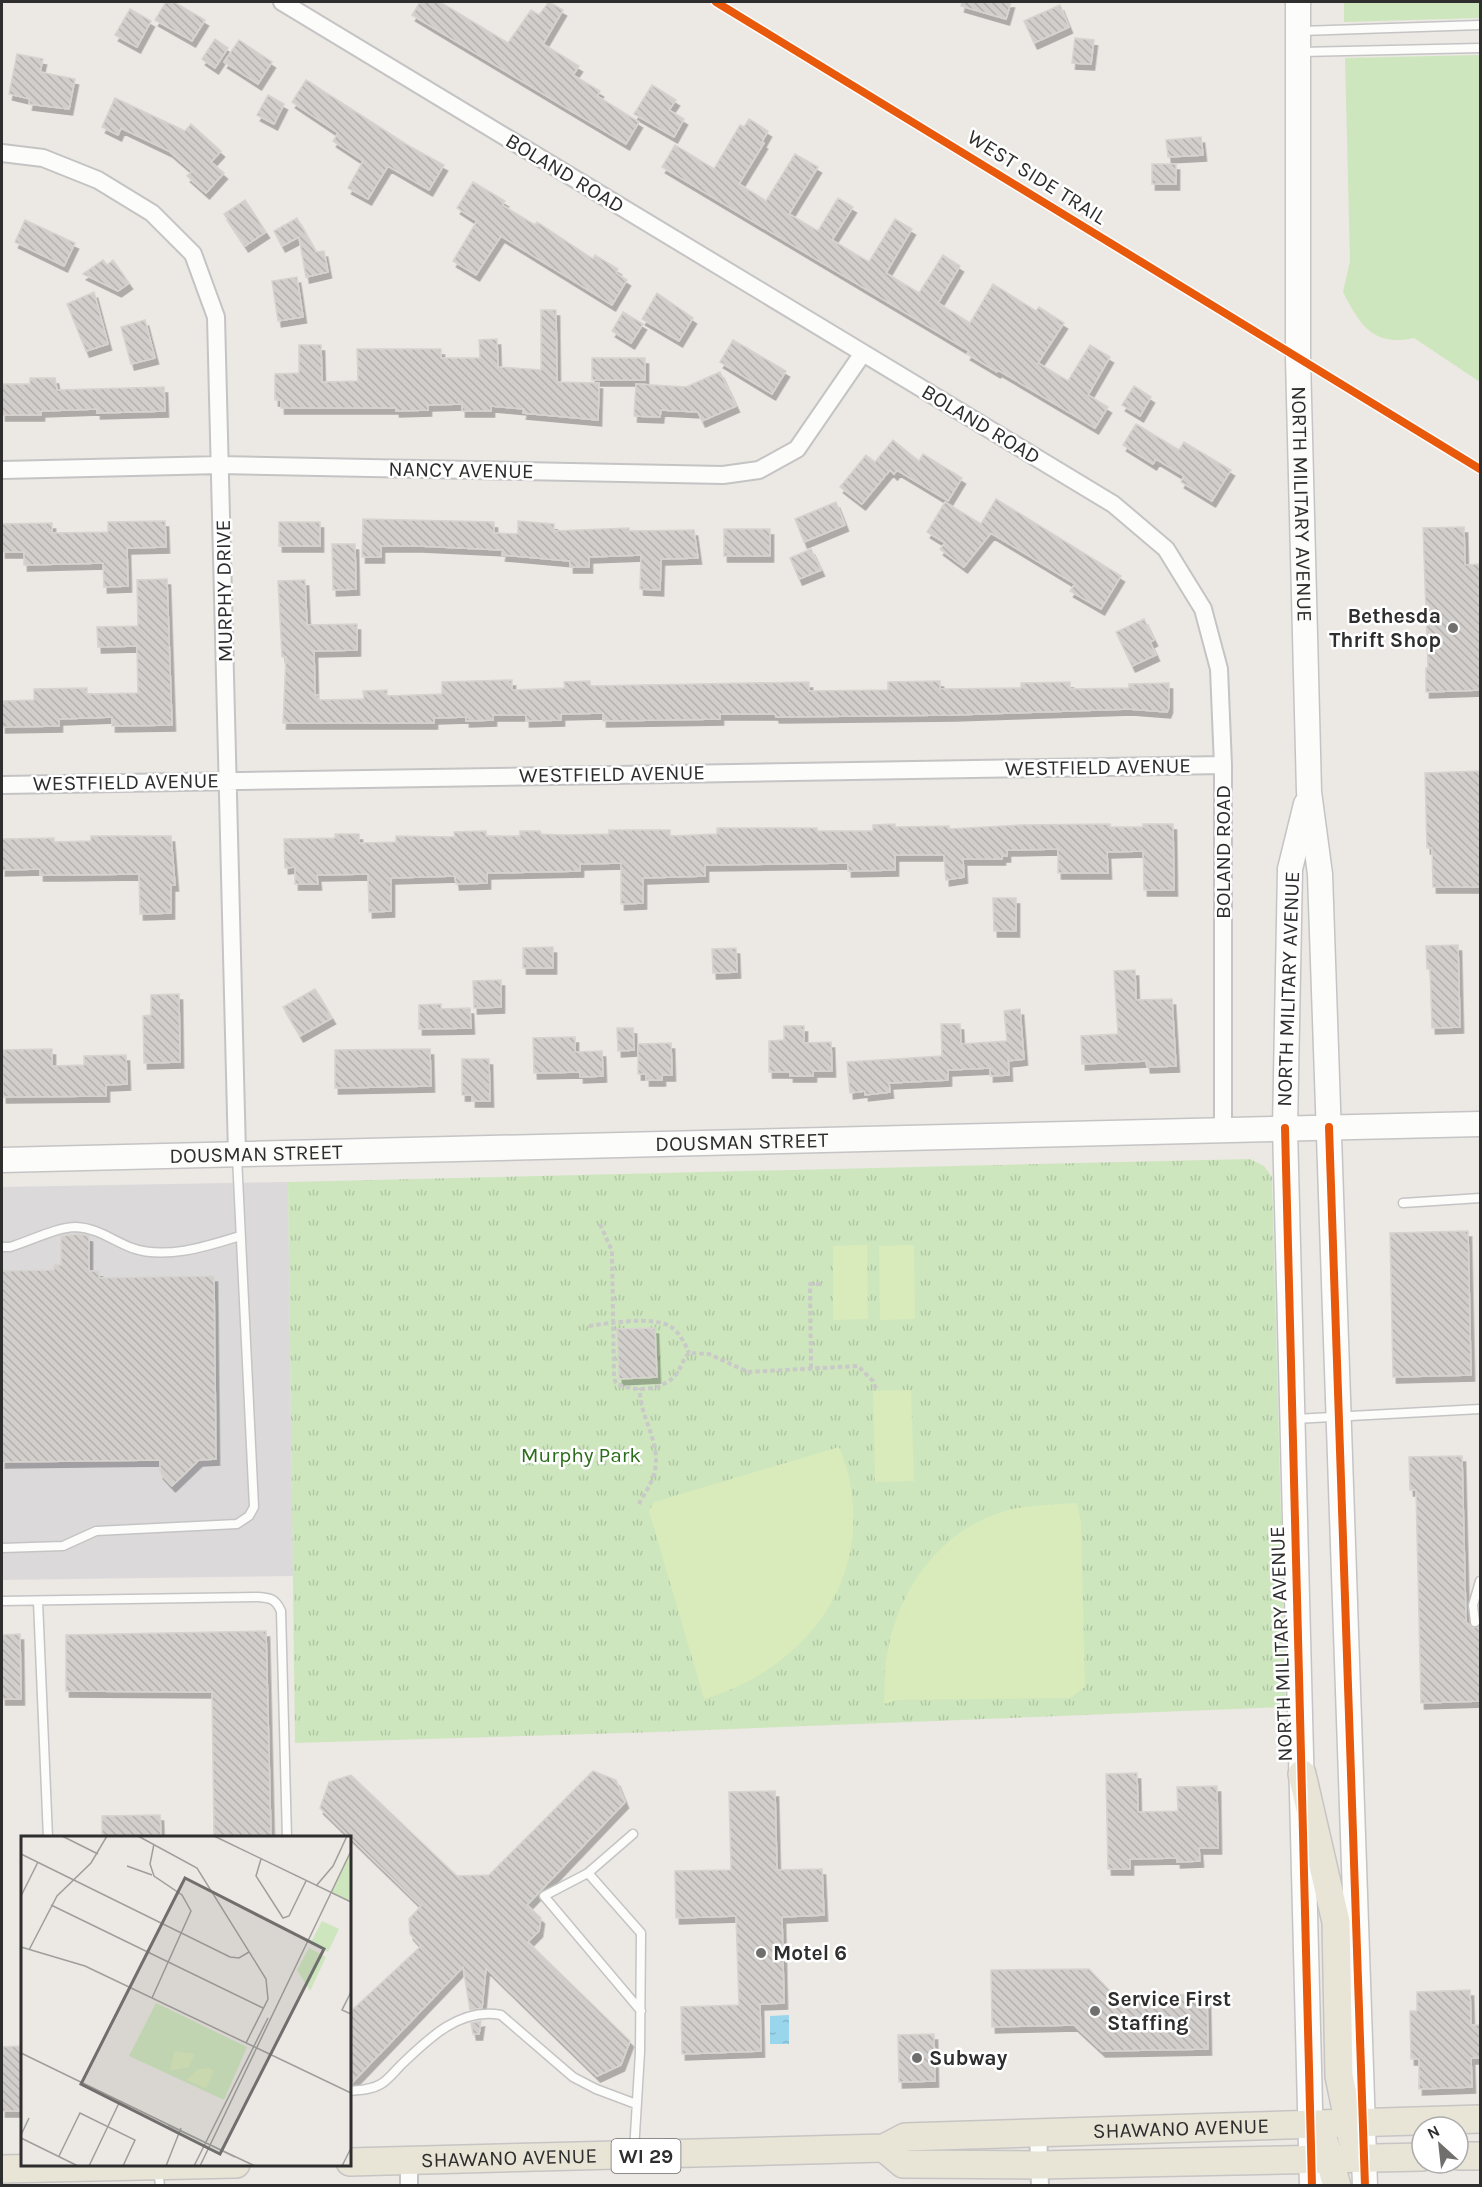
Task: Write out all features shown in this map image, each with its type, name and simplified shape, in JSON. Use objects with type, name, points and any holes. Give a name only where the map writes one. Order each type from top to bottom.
[{"type":"main road","name":"NORTH MILITARY AVENUE","points":[[1298,2],[1298,359],[1309,792],[1320,874],[1329,1127],[1339,1418],[1355,2121]]},
{"type":"main road","name":"NORTH MILITARY AVENUE","points":[[1309,792],[1290,869],[1285,1128],[1311,2123]]},
{"type":"main road","name":"DOUSMAN STREET","points":[[2,1160],[1480,1124]]},
{"type":"main road","points":[[1302,1774],[1336,1922],[1338,2050],[1355,2121],[1355,2146],[1365,2157],[1365,2186]]},
{"type":"main road","name":"SHAWANO AVENUE","points":[[351,2162],[409,2173],[634,2156],[884,2148],[905,2137],[1355,2121],[1480,2119]]},
{"type":"main road","points":[[1311,2123],[1323,2139],[1319,2168],[1337,2186]]},
{"type":"main road","name":"SHAWANO AVENUE","points":[[884,2148],[903,2164],[1039,2175],[1319,2168],[1365,2157],[1410,2157]]},
{"type":"main road","points":[[2,2169],[60,2166],[159,2176],[223,2166]]},
{"type":"street","name":"BOLAND ROAD","points":[[282,2],[1113,504],[1166,549],[1203,609],[1219,669],[1222,765],[1223,1129]]},
{"type":"street","name":"MURPHY DRIVE","points":[[2,153],[43,158],[98,180],[152,213],[193,254],[216,317],[237,1154]]},
{"type":"street","name":"NANCY AVENUE","points":[[2,470],[221,465],[723,475],[759,470],[797,449],[863,352]]},
{"type":"street","name":"WESTFIELD AVENUE","points":[[2,785],[1222,765]]},
{"type":"street","points":[[1038,2132],[1039,2175]]},
{"type":"lane","points":[[1298,42],[1480,25]]},
{"type":"lane","points":[[1298,42],[1480,48]]},
{"type":"lane","points":[[2,1548],[63,1546],[96,1531],[237,1524],[249,1516],[254,1507],[237,1154]]},
{"type":"lane","points":[[1403,1203],[1480,1198]]},
{"type":"lane","points":[[2,1247],[10,1247],[74,1227],[92,1229],[132,1248],[150,1252],[200,1249],[240,1236]]},
{"type":"lane","points":[[1293,1419],[1480,1409]]},
{"type":"lane","points":[[1475,1622],[1473,1605],[1480,1581]]},
{"type":"lane","points":[[2,1601],[257,1597],[271,1598],[277,1602],[281,1611],[287,1836]]},
{"type":"lane","points":[[38,1601],[48,1836]]},
{"type":"lane","points":[[633,1834],[588,1873],[544,1896],[641,2011]]},
{"type":"lane","points":[[588,1873],[641,1933],[641,2011],[634,2156]]},
{"type":"lane","points":[[351,2091],[365,2090],[382,2084],[439,2032],[464,2017],[490,2013],[501,2015],[573,2077],[596,2089],[636,2104]]},
{"type":"path","points":[[600,1224],[612,1251],[614,1378],[624,1387],[640,1388],[668,1382],[690,1353]]},
{"type":"path","points":[[811,1368],[810,1284],[821,1284]]},
{"type":"path","points":[[589,1326],[613,1322],[658,1322],[675,1330],[690,1353]]},
{"type":"path","points":[[690,1353],[709,1354],[748,1372],[858,1366],[873,1382],[877,1391]]},
{"type":"path","points":[[639,1504],[655,1473],[656,1462],[656,1448],[639,1403],[640,1388]]},
{"type":"shaded area","points":[[288,1182],[293,1576],[2,1580],[2,1187]]},
{"type":"green space","points":[[1344,2],[1480,2],[1480,18],[1344,22]]},
{"type":"green space","points":[[1480,55],[1480,382],[1414,338],[1388,339],[1369,331],[1343,292],[1350,261],[1345,58]]},
{"type":"green space","name":"Murphy Park","points":[[1250,1159],[1264,1166],[1272,1177],[1286,1707],[657,1732],[295,1743],[288,1182]]},
{"type":"green space","points":[[867,1245],[868,1319],[833,1320],[833,1246]]},
{"type":"green space","points":[[914,1245],[915,1319],[880,1320],[879,1246]]},
{"type":"green space","points":[[911,1390],[914,1481],[875,1482],[873,1391]]},
{"type":"green space","points":[[839,1447],[849,1478],[853,1520],[849,1556],[838,1589],[821,1619],[798,1645],[771,1668],[739,1686],[704,1699],[649,1511],[654,1502]]},
{"type":"green space","points":[[1077,1503],[1081,1523],[1085,1687],[1070,1698],[897,1700],[884,1704],[886,1662],[894,1624],[916,1579],[949,1541],[992,1515],[1017,1508]]},
{"type":"water","points":[[789,2015],[789,2044],[770,2044],[770,2016]]},
{"type":"building","points":[[166,2],[174,2],[205,20],[192,41],[155,20]]},
{"type":"building","points":[[420,2],[440,2],[508,43],[531,10],[539,15],[549,2],[563,10],[543,44],[579,66],[573,75],[600,91],[597,96],[639,122],[626,144],[412,15]]},
{"type":"building","points":[[962,2],[1011,2],[1006,19],[961,6]]},
{"type":"building","points":[[1060,5],[1069,27],[1034,43],[1024,21]]},
{"type":"building","points":[[130,9],[151,21],[137,47],[115,35]]},
{"type":"building","points":[[1075,38],[1094,40],[1091,64],[1072,63]]},
{"type":"building","points":[[215,39],[228,48],[215,68],[202,59]]},
{"type":"building","points":[[239,40],[272,62],[258,84],[224,62]]},
{"type":"building","points":[[17,54],[43,59],[40,72],[75,79],[69,109],[29,104],[30,99],[9,94]]},
{"type":"building","points":[[306,80],[409,146],[444,165],[429,190],[388,166],[368,199],[348,188],[363,161],[333,141],[338,133],[292,102]]},
{"type":"building","points":[[652,85],[676,100],[669,110],[684,119],[674,137],[634,114]]},
{"type":"building","points":[[268,95],[284,104],[274,124],[257,115]]},
{"type":"building","points":[[115,98],[185,131],[191,124],[221,151],[211,162],[224,173],[206,193],[187,176],[192,171],[169,151],[121,128],[118,135],[102,127]]},
{"type":"building","points":[[749,119],[768,131],[762,142],[764,143],[739,184],[766,201],[795,154],[818,167],[789,214],[818,231],[838,198],[853,207],[832,240],[869,262],[895,219],[912,229],[886,273],[919,293],[943,255],[960,266],[938,303],[970,323],[993,284],[1036,311],[1039,307],[1064,323],[1038,363],[1068,381],[1090,345],[1110,357],[1088,395],[1108,407],[1095,428],[967,354],[969,351],[662,167],[675,145],[714,169],[740,125],[744,127]]},
{"type":"building","points":[[1201,137],[1203,155],[1168,157],[1166,140]]},
{"type":"building","points":[[1152,164],[1176,164],[1176,184],[1152,184]]},
{"type":"building","points":[[473,182],[505,201],[502,205],[535,225],[537,222],[593,259],[595,255],[618,269],[616,273],[627,280],[612,305],[501,236],[476,275],[453,261],[477,221],[457,208]]},
{"type":"building","points":[[245,200],[266,232],[245,246],[224,214]]},
{"type":"building","points":[[297,218],[316,252],[324,251],[328,272],[306,277],[299,237],[282,246],[274,231]]},
{"type":"building","points":[[25,220],[75,243],[64,266],[15,242]]},
{"type":"building","points":[[103,260],[107,265],[113,260],[129,283],[118,291],[83,274]]},
{"type":"building","points":[[297,277],[303,317],[278,321],[272,281]]},
{"type":"building","points":[[94,292],[108,344],[86,351],[67,304]]},
{"type":"building","points":[[657,293],[693,318],[679,341],[642,319]]},
{"type":"building","points":[[541,310],[556,310],[557,382],[599,383],[598,420],[523,413],[524,409],[491,406],[491,411],[462,411],[462,404],[428,405],[428,410],[396,411],[396,408],[281,408],[281,400],[275,400],[275,374],[299,373],[299,345],[321,345],[322,382],[358,381],[357,349],[441,349],[441,358],[480,358],[479,340],[497,339],[498,367],[541,370]]},
{"type":"building","points":[[623,312],[643,324],[631,343],[612,331]]},
{"type":"building","points":[[145,320],[155,358],[131,364],[121,327]]},
{"type":"building","points":[[733,340],[786,371],[772,394],[720,362]]},
{"type":"building","points":[[592,358],[645,358],[645,380],[592,380]]},
{"type":"building","points":[[720,372],[736,406],[702,421],[698,412],[661,410],[660,417],[634,416],[636,384],[686,387]]},
{"type":"building","points":[[30,378],[55,378],[57,390],[164,387],[165,411],[97,413],[97,409],[41,411],[41,415],[2,415],[2,384],[30,384]]},
{"type":"building","points":[[1134,386],[1151,397],[1140,416],[1122,405]]},
{"type":"building","points":[[1136,424],[1179,450],[1184,442],[1231,470],[1212,501],[1181,482],[1184,476],[1156,459],[1153,464],[1123,445]]},
{"type":"building","points":[[893,440],[919,461],[923,454],[962,478],[948,501],[897,470],[894,474],[890,470],[862,504],[840,487],[866,455],[875,462]]},
{"type":"building","points":[[996,499],[1121,576],[1101,609],[1070,591],[1075,584],[991,533],[964,567],[940,549],[945,543],[927,532],[945,502],[981,524]]},
{"type":"building","points":[[836,502],[845,525],[804,542],[795,519]]},
{"type":"building","points":[[363,519],[494,522],[494,533],[518,534],[518,521],[554,524],[554,531],[629,528],[629,531],[694,530],[698,558],[661,559],[660,590],[640,589],[641,555],[589,557],[589,567],[570,567],[570,561],[502,555],[503,550],[419,546],[381,546],[381,557],[362,557]]},
{"type":"building","points":[[165,521],[166,547],[127,548],[128,586],[104,587],[103,563],[24,565],[24,552],[2,552],[2,524],[52,523],[52,533],[108,532],[108,522]]},
{"type":"building","points":[[279,522],[320,522],[320,546],[279,546]]},
{"type":"building","points":[[1464,527],[1465,565],[1480,564],[1480,690],[1426,692],[1426,668],[1428,667],[1423,528]]},
{"type":"building","points":[[724,529],[770,529],[770,556],[724,556]]},
{"type":"building","points":[[332,544],[355,544],[356,589],[333,590]]},
{"type":"building","points":[[811,549],[821,570],[799,579],[790,558]]},
{"type":"building","points":[[167,579],[172,725],[112,726],[112,717],[59,719],[59,726],[2,727],[2,701],[34,700],[34,689],[87,688],[87,694],[138,693],[137,646],[98,647],[97,627],[138,626],[137,580]]},
{"type":"building","points":[[305,580],[307,625],[357,624],[357,650],[314,651],[315,695],[319,695],[319,700],[364,699],[363,691],[387,690],[387,696],[442,694],[442,682],[512,680],[512,690],[565,688],[564,682],[590,681],[590,686],[809,682],[809,691],[888,690],[888,682],[940,681],[940,689],[1021,688],[1021,683],[1070,682],[1070,689],[1129,688],[1129,684],[1169,683],[1169,707],[1167,712],[1129,709],[952,715],[776,717],[775,714],[720,714],[720,719],[603,721],[603,713],[561,714],[561,720],[526,721],[526,715],[493,715],[493,720],[466,721],[466,717],[434,718],[434,723],[283,723],[286,657],[282,657],[278,581]]},
{"type":"building","points":[[1144,619],[1154,640],[1150,642],[1156,655],[1132,666],[1116,632]]},
{"type":"building","points":[[1480,771],[1480,887],[1433,887],[1432,848],[1427,848],[1425,773]]},
{"type":"building","points":[[895,824],[895,827],[949,826],[949,829],[1021,825],[1110,824],[1110,827],[1143,827],[1143,824],[1173,824],[1174,890],[1144,890],[1143,851],[1107,852],[1108,873],[1058,873],[1058,849],[1007,850],[1007,856],[1002,856],[1002,859],[963,859],[964,877],[946,880],[944,855],[895,855],[895,870],[848,871],[848,863],[705,865],[705,876],[643,878],[643,903],[621,904],[621,863],[580,864],[580,871],[487,873],[487,883],[456,884],[455,876],[391,878],[391,911],[369,912],[368,874],[317,875],[318,884],[295,884],[295,867],[285,868],[284,839],[335,838],[335,834],[359,834],[359,843],[396,842],[396,836],[455,837],[454,832],[486,831],[486,836],[520,836],[520,831],[540,831],[541,834],[563,835],[609,834],[609,830],[670,830],[670,836],[717,834],[717,828],[817,828],[817,831],[873,831],[873,825]]},
{"type":"building","points":[[91,836],[171,836],[175,885],[171,885],[171,913],[140,914],[139,874],[40,875],[40,869],[2,870],[2,839],[54,838],[54,842],[91,841]]},
{"type":"building","points":[[993,898],[1016,898],[1016,931],[994,931]]},
{"type":"building","points":[[1458,945],[1460,1027],[1432,1028],[1430,969],[1427,969],[1426,946]]},
{"type":"building","points":[[553,947],[553,968],[523,968],[523,948]]},
{"type":"building","points":[[736,948],[737,972],[713,973],[712,949]]},
{"type":"building","points":[[1135,970],[1136,1000],[1172,999],[1176,1066],[1147,1067],[1146,1061],[1082,1064],[1081,1036],[1118,1034],[1114,971]]},
{"type":"building","points":[[501,980],[501,1007],[474,1008],[473,981]]},
{"type":"building","points":[[315,989],[332,1018],[300,1036],[283,1007]]},
{"type":"building","points":[[179,994],[180,1062],[144,1063],[143,1016],[151,1015],[151,995]]},
{"type":"building","points":[[441,1004],[441,1009],[470,1008],[471,1028],[419,1029],[419,1005]]},
{"type":"building","points":[[1020,1009],[1024,1059],[1008,1061],[1009,1075],[990,1076],[990,1068],[948,1070],[948,1080],[889,1083],[890,1092],[865,1095],[865,1091],[850,1093],[847,1062],[942,1056],[941,1024],[960,1024],[961,1044],[1007,1041],[1004,1011]]},
{"type":"building","points":[[784,1026],[804,1026],[804,1043],[831,1042],[832,1071],[813,1071],[813,1076],[790,1076],[790,1072],[769,1072],[769,1041],[784,1040]]},
{"type":"building","points":[[617,1028],[633,1028],[634,1050],[618,1051]]},
{"type":"building","points":[[575,1037],[575,1052],[602,1051],[603,1076],[580,1077],[580,1072],[534,1073],[533,1038]]},
{"type":"building","points":[[671,1043],[672,1075],[662,1075],[662,1080],[646,1080],[646,1074],[638,1074],[638,1044]]},
{"type":"building","points":[[52,1049],[52,1066],[84,1065],[84,1056],[126,1055],[127,1084],[106,1085],[106,1096],[3,1097],[2,1050]]},
{"type":"building","points":[[430,1049],[431,1086],[335,1088],[335,1050]]},
{"type":"building","points":[[462,1059],[489,1059],[490,1101],[472,1101],[472,1095],[462,1095]]},
{"type":"building","points":[[1468,1231],[1471,1375],[1393,1377],[1390,1233]]},
{"type":"building","points":[[79,1234],[89,1236],[89,1271],[99,1271],[99,1278],[214,1276],[216,1459],[199,1460],[172,1486],[160,1473],[160,1460],[2,1462],[2,1271],[54,1270],[54,1265],[61,1265],[61,1236]]},
{"type":"building","points":[[655,1328],[657,1377],[619,1379],[617,1329]]},
{"type":"building","points":[[1462,1456],[1466,1622],[1473,1628],[1480,1625],[1480,1701],[1421,1703],[1416,1490],[1410,1490],[1409,1457]]},
{"type":"building","points":[[266,1631],[271,1836],[214,1836],[212,1692],[66,1691],[66,1635]]},
{"type":"building","points":[[20,1634],[21,1699],[2,1699],[2,1635]]},
{"type":"building","points":[[593,1771],[616,1780],[625,1802],[527,1905],[541,1918],[539,1931],[528,1942],[630,2041],[621,2065],[597,2076],[486,1968],[482,2008],[470,2010],[463,1967],[351,2084],[351,2011],[421,1946],[410,1934],[409,1919],[421,1906],[320,1808],[329,1782],[351,1775],[457,1876],[489,1875]]},
{"type":"building","points":[[1137,1773],[1138,1812],[1178,1811],[1177,1787],[1217,1786],[1218,1848],[1199,1848],[1200,1861],[1177,1862],[1177,1858],[1130,1859],[1130,1869],[1108,1869],[1106,1774]]},
{"type":"building","points":[[775,1791],[777,1870],[822,1869],[824,1915],[782,1917],[784,2003],[760,2004],[761,2051],[682,2054],[681,2007],[739,2005],[736,1916],[676,1918],[675,1871],[731,1870],[729,1792]]},
{"type":"building","points":[[160,1815],[161,1836],[102,1836],[102,1816]]},
{"type":"building","points":[[1089,1969],[1115,1996],[1207,1994],[1208,2049],[1102,2051],[1074,2025],[992,2027],[991,1970]]},
{"type":"building","points":[[1470,1990],[1471,2025],[1480,2025],[1480,2058],[1471,2058],[1472,2087],[1419,2089],[1419,2059],[1411,2059],[1410,2011],[1417,2011],[1417,1992]]},
{"type":"building","points":[[481,2021],[479,2034],[473,2034],[471,2023]]},
{"type":"building","name":"Subway","points":[[934,2034],[935,2081],[899,2082],[898,2035]]},
{"type":"building","points":[[21,2046],[21,2111],[2,2111],[2,2047]]},
{"type":"cycle path","name":"WEST SIDE TRAIL","points":[[716,2],[1480,469]]},
{"type":"cycle path","points":[[1329,1127],[1365,2186]]},
{"type":"cycle path","points":[[1285,1128],[1312,2186]]},
{"type":"place","name":"Bethesda Thrift Shop","points":[[1453,628]]},
{"type":"place","name":"Motel 6","points":[[761,1953]]},
{"type":"place","name":"Service First Staffing","points":[[1095,2011]]},
{"type":"place","name":"Subway","points":[[917,2058]]}]
